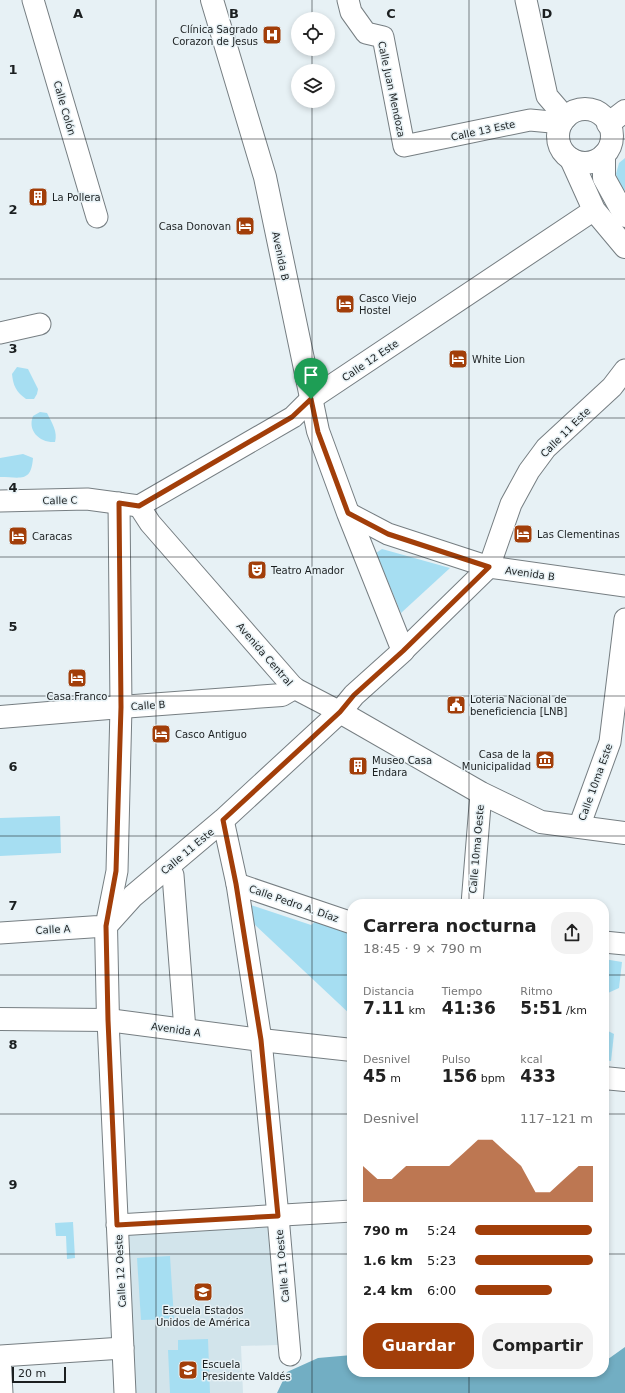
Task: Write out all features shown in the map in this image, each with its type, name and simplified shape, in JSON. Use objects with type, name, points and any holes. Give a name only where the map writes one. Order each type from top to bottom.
[{"type":"street","name":"Calle Colón","points":[[33,0],[97,217]]},
{"type":"street","name":"Avenida B","points":[[212,0],[265,177],[318,432],[348,513],[403,651]]},
{"type":"street","name":"Calle Juan Mendoza","points":[[348,0],[351,12],[366,33],[383,37],[404,146]]},
{"type":"street","points":[[526,0],[547,96],[564,120]]},
{"type":"street","points":[[625,216],[604,178],[614,134],[603,117],[591,110],[578,111],[564,120],[558,132],[559,142],[563,151],[571,159],[594,210],[625,247]]},
{"type":"street","name":"Calle 13 Este","points":[[404,146],[530,120],[564,120]]},
{"type":"street","points":[[571,159],[579,162],[596,160],[614,134]]},
{"type":"street","name":"Calle 12 Este","points":[[129,504],[292,417],[311,399],[594,210]]},
{"type":"street","points":[[0,333],[40,324]]},
{"type":"street","name":"Calle 11 Este","points":[[489,567],[511,504],[529,471],[546,448],[612,387],[625,370]]},
{"type":"street","name":"Calle C","points":[[0,501],[87,500],[129,504]]},
{"type":"street","name":"Avenida Central","points":[[129,504],[150,523],[294,688],[340,712],[481,793],[541,822],[625,833]]},
{"type":"street","name":"Calle 12 Oeste","points":[[125,1393],[108,1020],[106,926],[116,871],[129,504]]},
{"type":"street","name":"Avenida B","points":[[348,513],[388,534],[489,567],[625,586]]},
{"type":"street","points":[[403,651],[489,567]]},
{"type":"street","name":"Calle 10ma Este","points":[[579,827],[610,742],[625,619]]},
{"type":"street","name":"Calle 11 Este","points":[[106,926],[133,896],[223,820],[340,712],[354,695],[403,651]]},
{"type":"street","name":"Calle B","points":[[0,717],[282,695],[294,688]]},
{"type":"street","name":"Calle 10ma Oeste","points":[[472,899],[481,793]]},
{"type":"street","name":"Calle 11 Oeste","points":[[223,820],[236,884],[261,1040],[290,1355]]},
{"type":"street","points":[[168,866],[173,875],[185,1030]]},
{"type":"street","name":"Calle Pedro A. Díaz","points":[[236,884],[347,921]]},
{"type":"street","name":"Calle A","points":[[0,933],[106,926]]},
{"type":"street","points":[[609,942],[625,944]]},
{"type":"street","name":"Avenida A","points":[[0,1019],[108,1020],[347,1049]]},
{"type":"street","points":[[609,1078],[625,1080]]},
{"type":"street","points":[[117,1225],[347,1211]]},
{"type":"street","points":[[0,1356],[123,1348]]},
{"type":"shaded area","points":[[625,158],[625,191],[621,187],[616,174],[619,163]]},
{"type":"shaded area","points":[[17,367],[28,369],[38,389],[34,399],[26,399],[16,388],[13,382],[12,374]]},
{"type":"shaded area","points":[[40,412],[47,413],[51,420],[56,435],[55,442],[50,442],[40,438],[33,431],[33,416]]},
{"type":"shaded area","points":[[23,454],[33,458],[30,472],[27,475],[19,478],[0,477],[0,458]]},
{"type":"shaded area","points":[[382,549],[450,568],[401,613],[376,553]]},
{"type":"shaded area","points":[[60,816],[61,853],[0,856],[0,818]]},
{"type":"shaded area","points":[[248,904],[311,925],[322,916],[347,925],[347,1011],[253,923]]},
{"type":"shaded area","points":[[609,960],[622,962],[619,988],[609,993]]},
{"type":"shaded area","points":[[609,1032],[614,1034],[611,1061],[609,1061]]},
{"type":"shaded area","points":[[73,1222],[75,1258],[67,1259],[66,1236],[56,1236],[55,1223]]},
{"type":"shaded area","name":"Escuela Estados Unidos de América","points":[[270,1227],[278,1345],[241,1346],[243,1393],[134,1393],[129,1235]]},
{"type":"shaded area","points":[[170,1256],[174,1319],[141,1320],[137,1258]]},
{"type":"shaded area","points":[[208,1339],[210,1393],[170,1393],[168,1350],[178,1350],[178,1340]]},
{"type":"shaded area","points":[[625,1347],[625,1393],[277,1393],[287,1372],[318,1358],[347,1355],[347,1377],[609,1377],[609,1358]]},
{"type":"place","name":"Clínica Sagrado Corazon de Jesus","points":[[272,35]]},
{"type":"place","name":"La Pollera","points":[[38,197]]},
{"type":"place","name":"Casa Donovan","points":[[245,226]]},
{"type":"place","name":"Casco Viejo Hostel","points":[[345,304]]},
{"type":"place","name":"White Lion","points":[[458,359]]},
{"type":"place","name":"Las Clementinas","points":[[523,534]]},
{"type":"place","name":"Caracas","points":[[18,536]]},
{"type":"place","name":"Teatro Amador","points":[[257,570]]},
{"type":"place","name":"Casa Franco","points":[[77,678]]},
{"type":"place","name":"Loteria Nacional de beneficiencia [LNB]","points":[[456,705]]},
{"type":"place","name":"Casco Antiguo","points":[[161,734]]},
{"type":"place","name":"Casa de la Municipalidad","points":[[545,760]]},
{"type":"place","name":"Museo Casa Endara","points":[[358,766]]},
{"type":"place","name":"Escuela Estados Unidos de América","points":[[203,1292]]},
{"type":"place","name":"Escuela Presidente Valdés","points":[[188,1370]]},
{"type":"route","points":[[311,399],[318,432],[348,513],[388,534],[489,567],[403,651],[354,695],[340,712],[223,820],[236,884],[261,1040],[278,1216],[117,1225],[108,1020],[106,926],[116,871],[121,707],[119,503],[139,506],[292,417],[311,399]]}]
